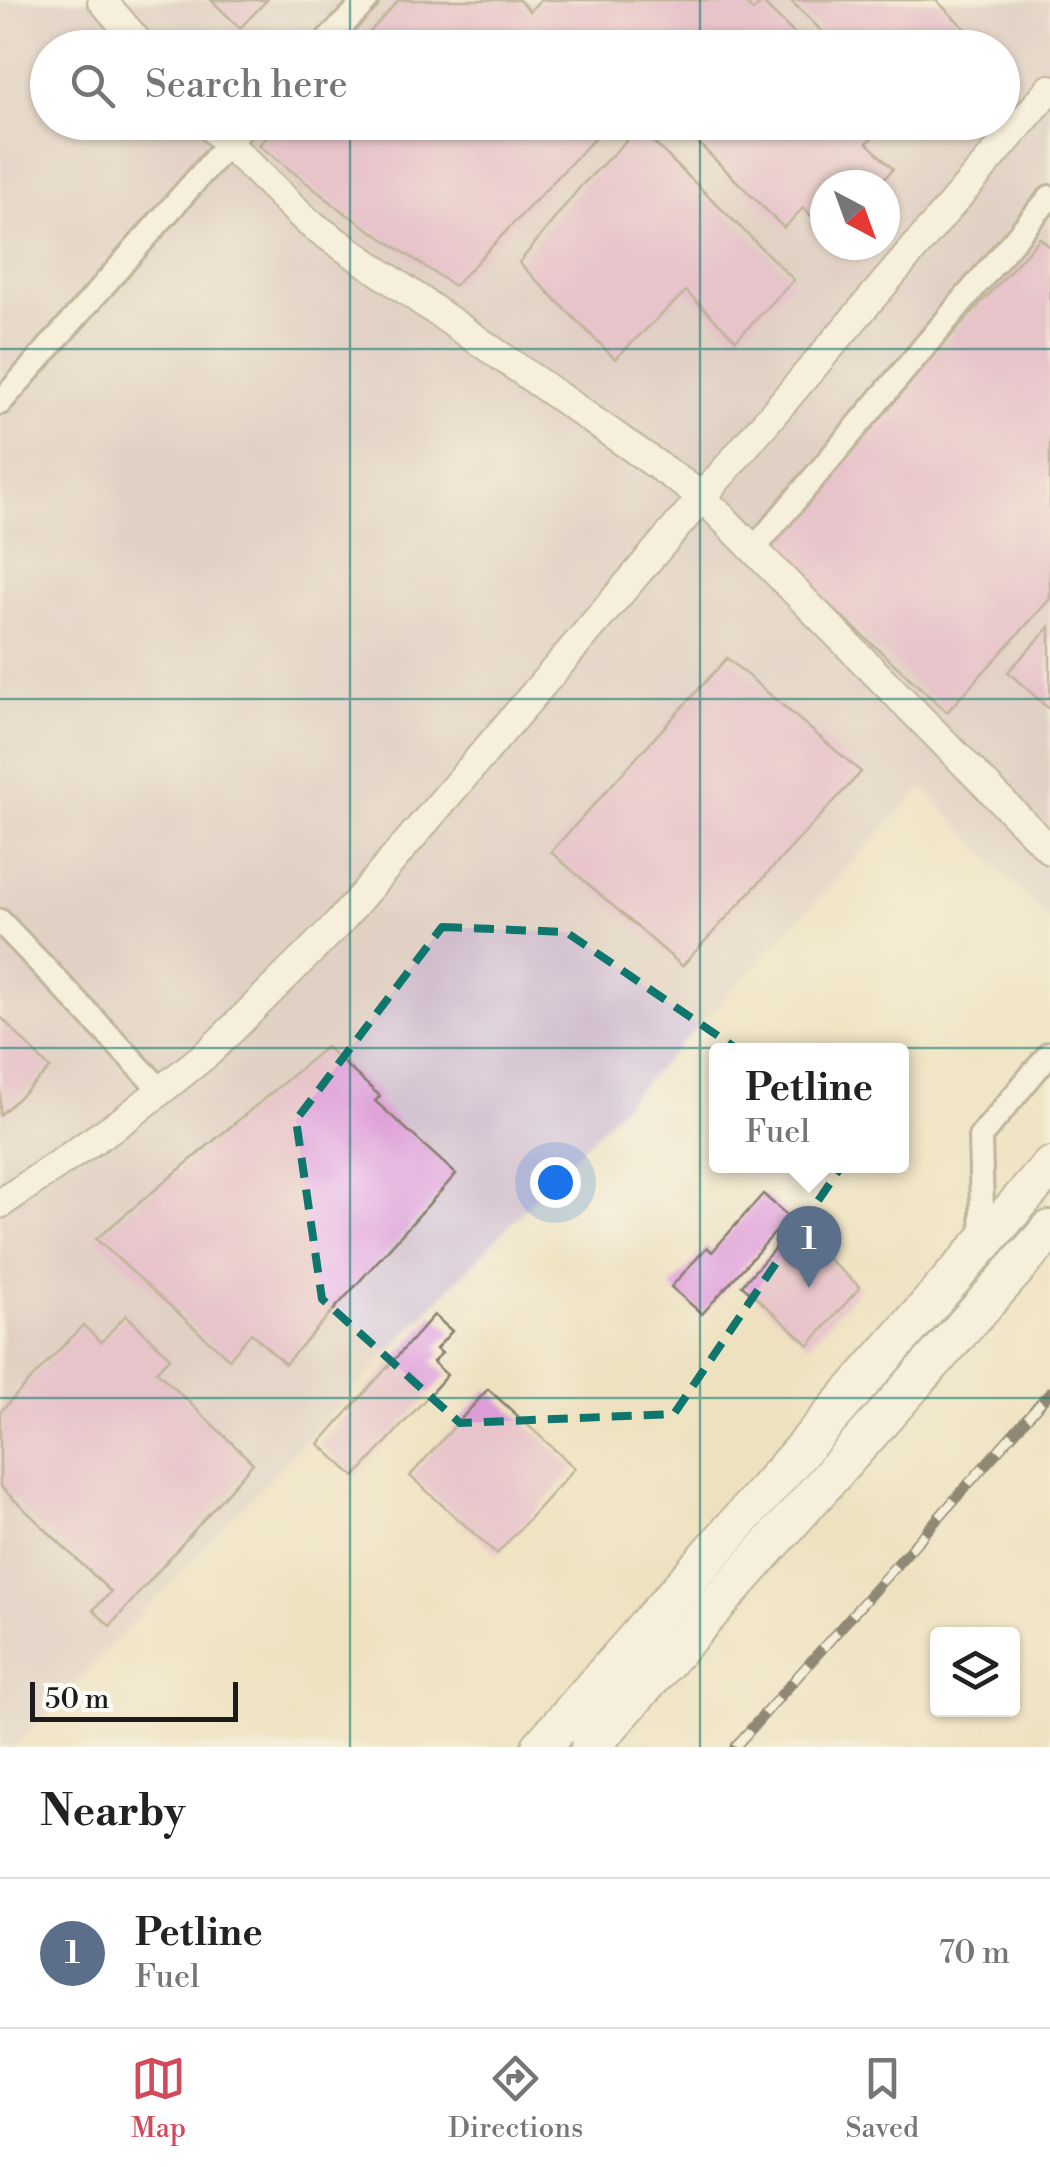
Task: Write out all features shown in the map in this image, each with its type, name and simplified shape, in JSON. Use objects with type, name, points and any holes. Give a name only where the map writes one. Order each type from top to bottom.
[{"type":"highway","points":[[542,1747],[1050,1167]]},
{"type":"highway","points":[[590,1747],[1050,1230]]},
{"type":"street","points":[[102,0],[127,30]]},
{"type":"street","points":[[337,30],[366,0]]},
{"type":"street","points":[[1020,124],[1050,89]]},
{"type":"street","points":[[222,140],[308,222],[700,495],[1050,850]]},
{"type":"street","points":[[0,403],[229,140]]},
{"type":"street","points":[[0,1204],[208,1052],[337,925],[1006,140]]},
{"type":"street","points":[[752,550],[1050,198]]},
{"type":"street","points":[[0,921],[161,1090]]},
{"type":"street","points":[[983,1244],[980,1137],[1050,1054]]},
{"type":"highlighted area","points":[[442,927],[566,932],[743,1053],[843,1164],[674,1414],[460,1423],[322,1299],[296,1120]]},
{"type":"shaded area","points":[[0,0],[1050,0],[1050,922],[923,788],[15,1747],[0,1747]]},
{"type":"building","points":[[211,0],[267,0],[240,28]]},
{"type":"building","points":[[399,0],[519,0],[530,11],[540,0],[743,0],[753,11],[762,2],[791,30],[372,30]]},
{"type":"building","points":[[790,0],[936,0],[967,30],[821,30]]},
{"type":"building","points":[[264,140],[593,140],[454,286],[342,211],[259,145]]},
{"type":"building","points":[[627,140],[651,140],[794,280],[736,340],[686,291],[615,359],[519,263],[580,187]]},
{"type":"building","points":[[695,140],[870,140],[867,143],[893,169],[810,170],[810,215],[803,208],[784,228]]},
{"type":"building","points":[[1040,238],[1050,247],[1050,599],[947,712],[762,544]]},
{"type":"building","points":[[1050,627],[1050,710],[1008,672]]},
{"type":"building","points":[[727,658],[861,772],[682,966],[551,852]]},
{"type":"building","points":[[0,1016],[50,1069],[0,1115]]},
{"type":"building","points":[[326,1047],[380,1096],[375,1101],[456,1174],[285,1364],[251,1333],[229,1359],[96,1239]]},
{"type":"building","points":[[763,1194],[789,1217],[702,1314],[671,1287],[707,1247],[712,1252]]},
{"type":"building","points":[[793,1228],[860,1287],[809,1345],[742,1285]]},
{"type":"building","points":[[126,1315],[170,1357],[156,1371],[253,1463],[110,1626],[93,1610],[111,1592],[0,1486],[0,1412],[83,1325],[101,1342]]},
{"type":"building","points":[[434,1315],[452,1331],[436,1349],[442,1353],[433,1362],[447,1375],[355,1477],[319,1444]]},
{"type":"building","points":[[488,1389],[575,1468],[497,1554],[410,1476]]},
{"type":"railway","points":[[735,1747],[1050,1392]]},
{"type":"place","name":"Petline","points":[[809,1288]]}]
